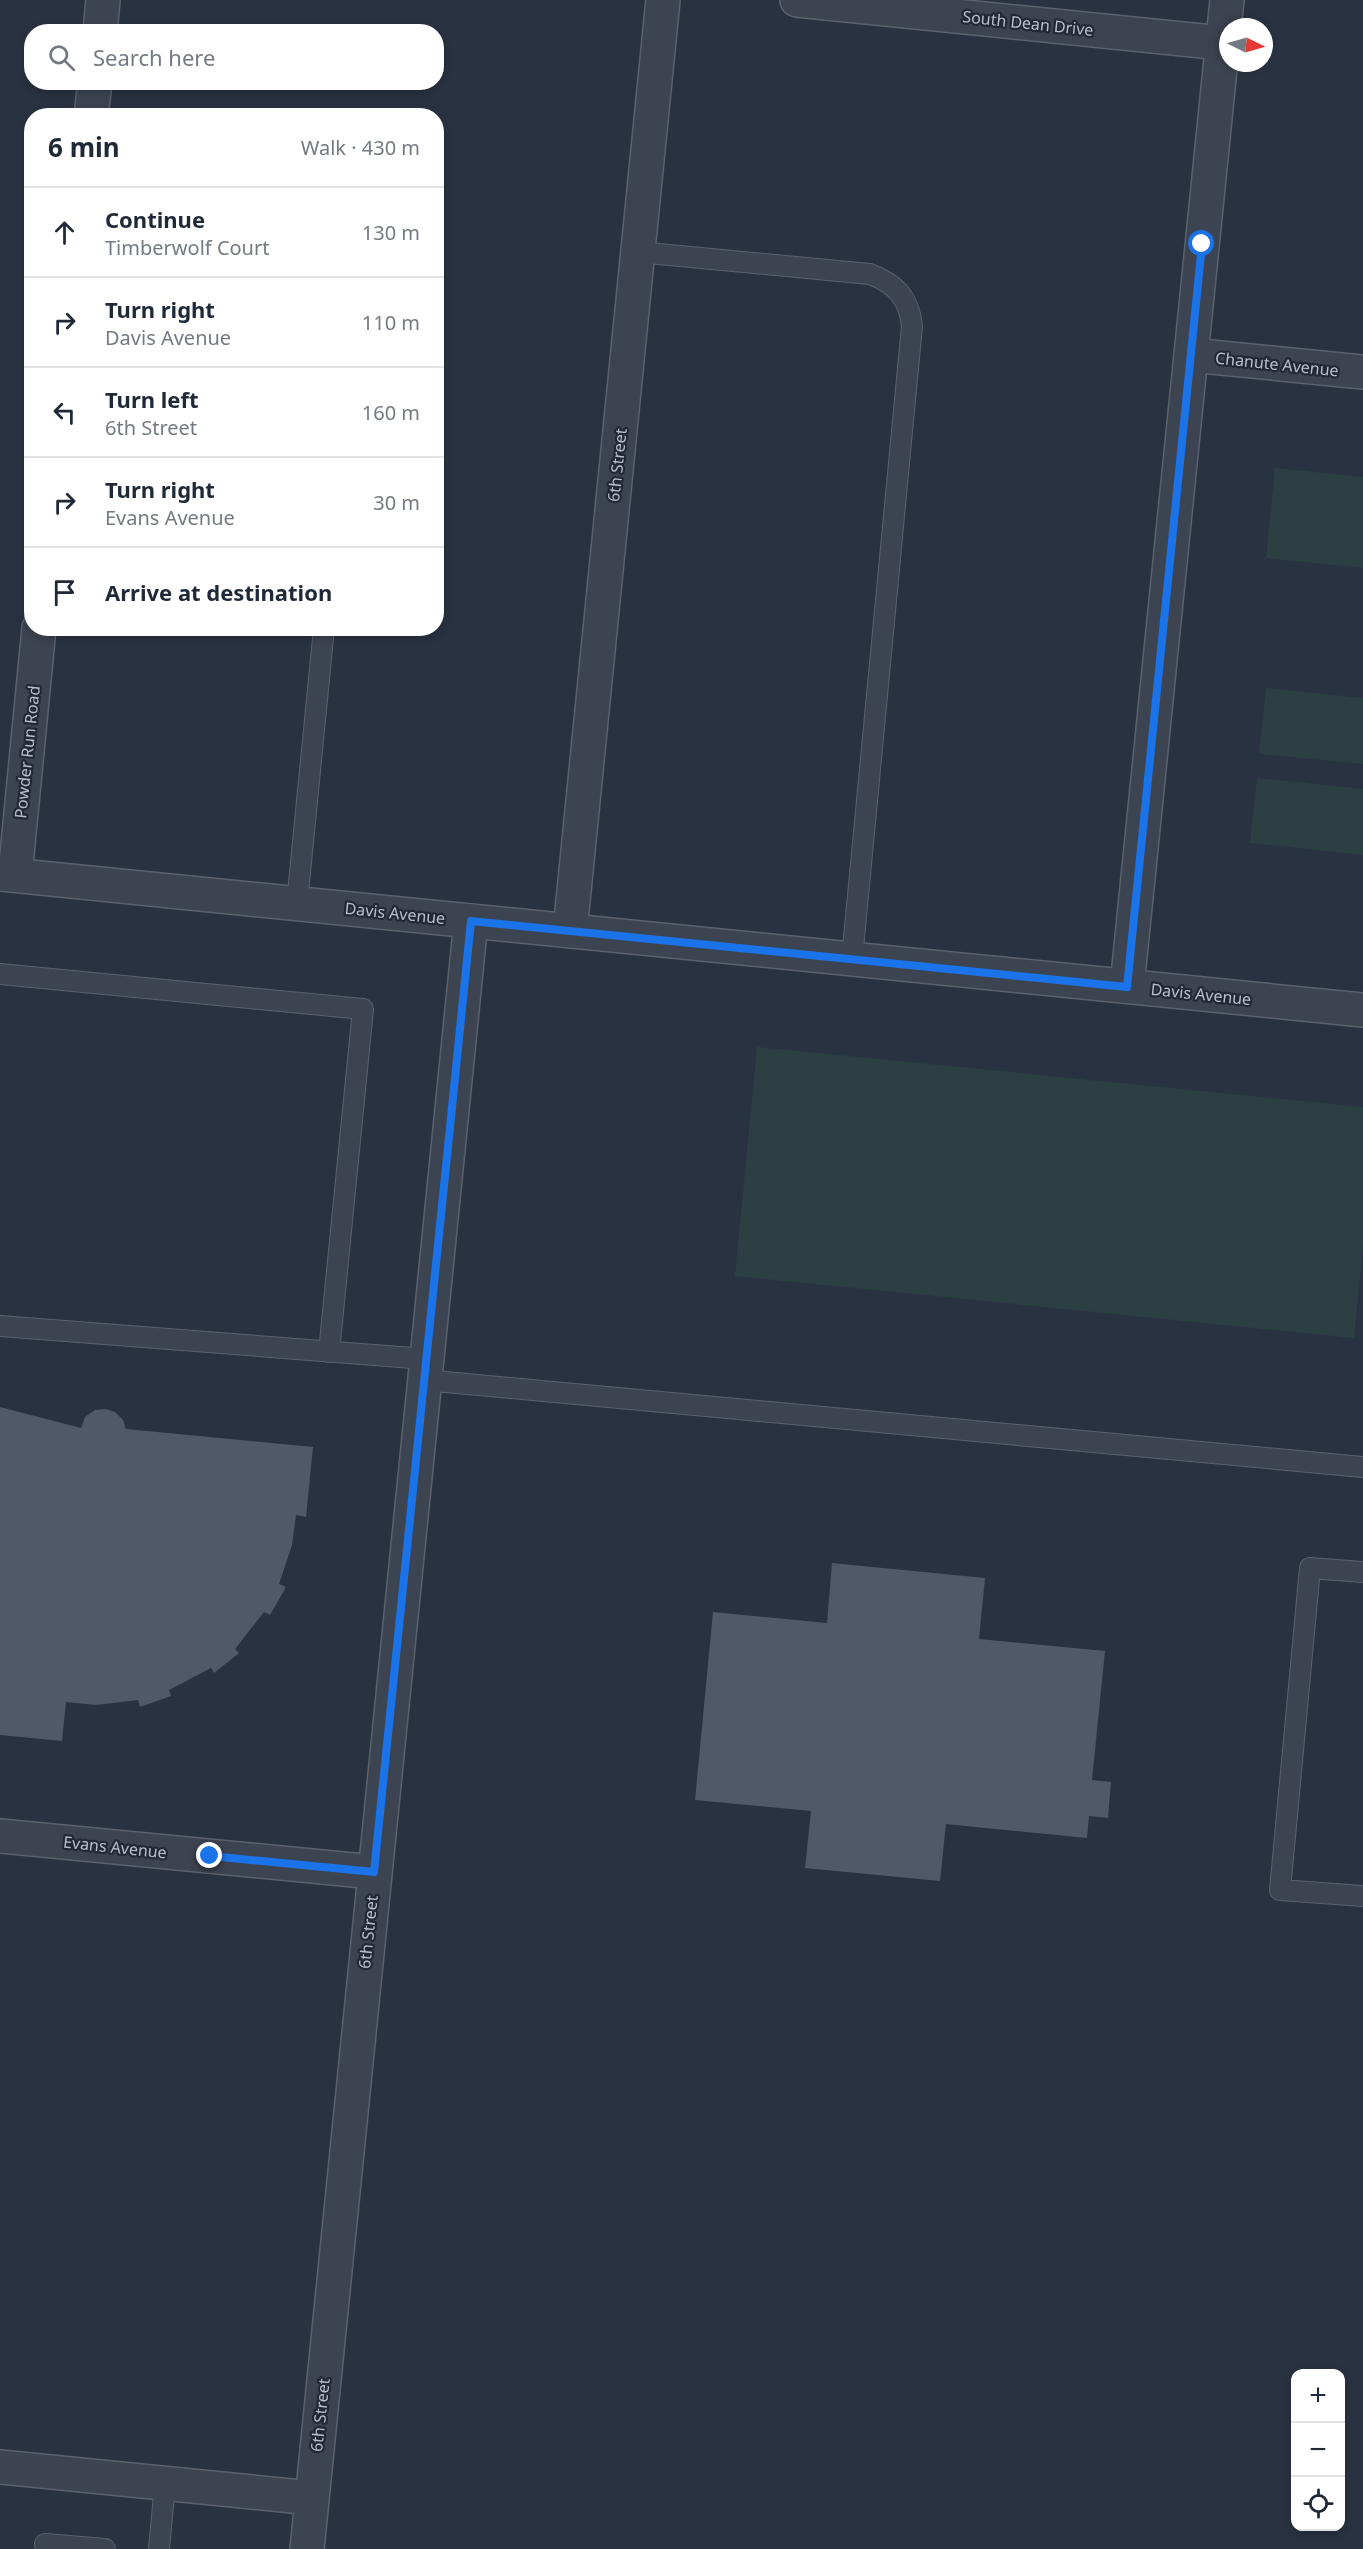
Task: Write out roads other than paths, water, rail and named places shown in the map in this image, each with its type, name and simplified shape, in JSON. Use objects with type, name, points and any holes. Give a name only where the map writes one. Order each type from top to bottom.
[{"type":"street","points":[[101,24],[103,0]]},
{"type":"street","name":"6th Street","points":[[570,931],[663,0]]},
{"type":"street","name":"South Dean Drive","points":[[797,0],[1219,43]]},
{"type":"street","points":[[1225,18],[1227,0]]},
{"type":"street","points":[[1127,987],[1219,72]]},
{"type":"street","points":[[92,108],[93,90]]},
{"type":"street","name":"Chanute Avenue","points":[[1191,355],[1363,372]]},
{"type":"street","name":"Powder Run Road","points":[[7,874],[38,636]]},
{"type":"street","name":"Davis Avenue","points":[[7,874],[1363,1010]]},
{"type":"street","name":"6th Street","points":[[307,2549],[471,921]]},
{"type":"street","name":"Evans Avenue","points":[[0,1836],[374,1872]]},
{"type":"street","points":[[0,2468],[312,2498]]},
{"type":"lane","points":[[638,252],[870,274],[886,280],[902,293],[910,310],[912,326],[852,959]]},
{"type":"lane","points":[[297,903],[323,636]]},
{"type":"lane","points":[[0,974],[363,1009],[329,1352]]},
{"type":"lane","points":[[0,1326],[329,1352],[425,1370],[1363,1467]]},
{"type":"lane","points":[[1363,1572],[1310,1568],[1280,1890],[1363,1896]]},
{"type":"lane","points":[[159,2549],[165,2484]]},
{"type":"lane","points":[[45,2544],[105,2549]]}]
